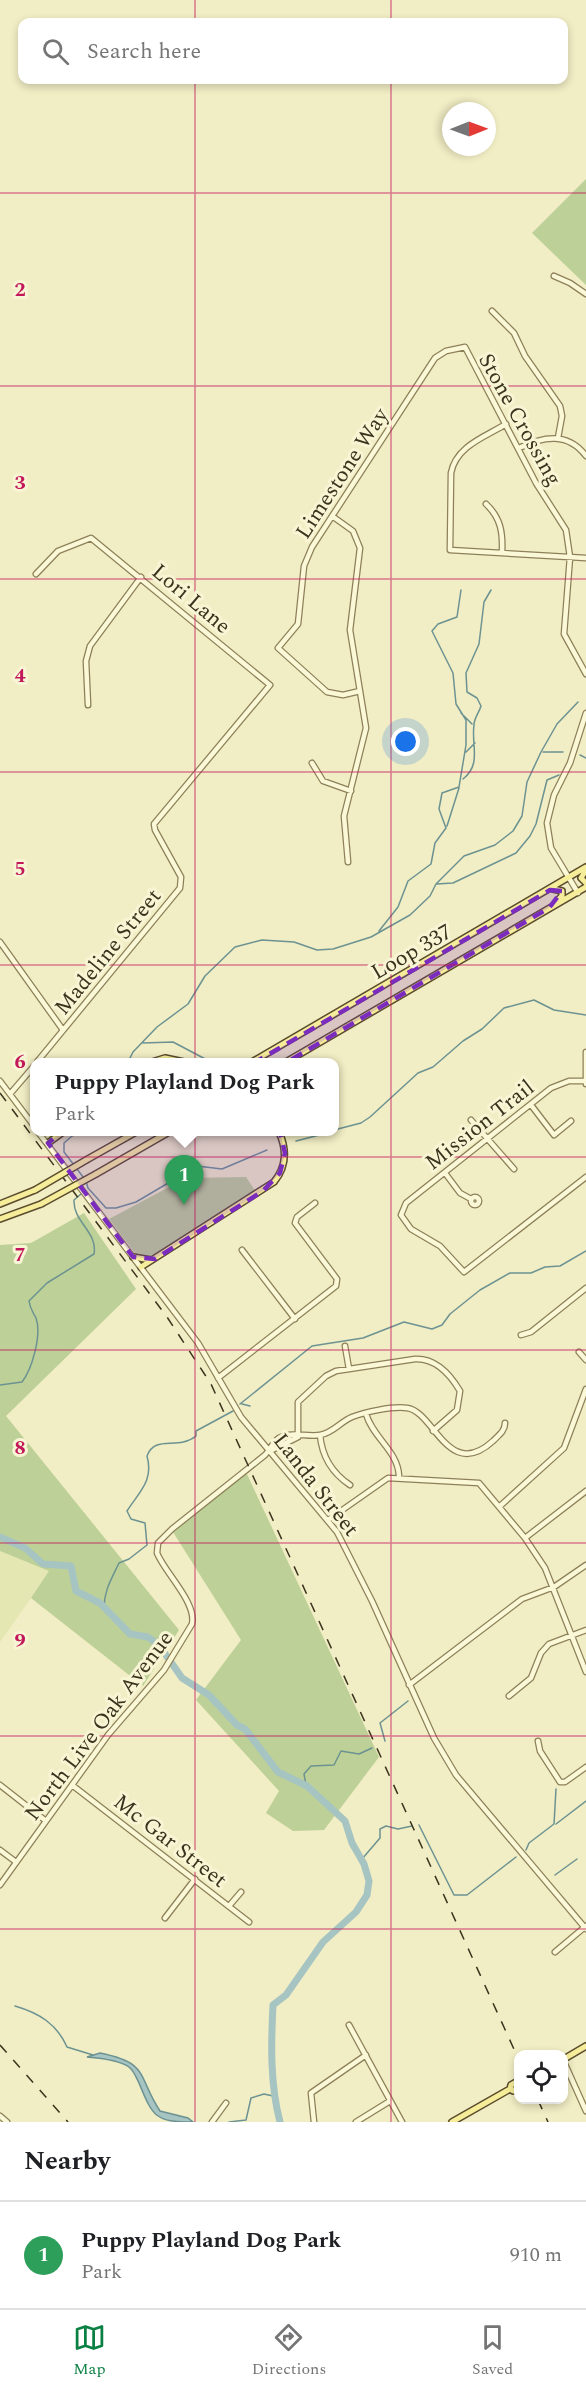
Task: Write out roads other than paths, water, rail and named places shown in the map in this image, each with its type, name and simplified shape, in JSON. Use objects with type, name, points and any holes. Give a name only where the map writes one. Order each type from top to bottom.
[{"type":"main road","name":"Loop 337","points":[[259,1058],[586,868]]},
{"type":"main road","points":[[586,868],[581,878],[586,885]]},
{"type":"main road","name":"Loop 337","points":[[293,1058],[578,893],[586,885]]},
{"type":"main road","points":[[549,908],[563,893],[559,888],[550,890]]},
{"type":"main road","points":[[48,1143],[57,1136]]},
{"type":"main road","points":[[0,1204],[34,1190],[128,1136]]},
{"type":"main road","points":[[0,1219],[41,1203],[161,1136]]},
{"type":"main road","points":[[141,1267],[274,1182],[285,1158],[281,1136]]},
{"type":"main road","points":[[7,1202],[15,1202],[20,1206],[18,1211],[9,1216]]},
{"type":"main road","points":[[133,1257],[143,1260],[155,1259]]},
{"type":"main road","points":[[568,2057],[586,2046]]},
{"type":"main road","points":[[452,2122],[510,2089],[514,2084]]},
{"type":"main road","points":[[510,2089],[514,2090]]},
{"type":"street","points":[[554,276],[586,294]]},
{"type":"street","points":[[492,310],[514,333],[525,356],[560,406],[562,416],[558,438]]},
{"type":"street","name":"Stone Crossing","points":[[465,347],[467,355],[536,483],[566,530],[570,557],[564,634],[586,674]]},
{"type":"street","name":"Limestone Way","points":[[360,691],[343,695],[327,692],[278,648],[298,624],[306,559],[332,516],[435,358],[446,351],[465,347]]},
{"type":"street","points":[[506,424],[467,447],[454,461],[451,473],[450,550],[586,558]]},
{"type":"street","points":[[519,448],[540,439],[558,438],[576,445],[586,456]]},
{"type":"street","points":[[486,504],[494,512],[501,525],[502,553]]},
{"type":"street","points":[[332,516],[353,531],[360,548],[350,630],[366,728],[344,823],[348,862]]},
{"type":"street","name":"Lori Lane","points":[[36,574],[58,551],[91,538],[270,685]]},
{"type":"street","points":[[88,705],[86,667],[90,646],[141,577]]},
{"type":"street","name":"Madeline Street","points":[[40,1058],[181,885],[181,877],[155,830],[155,822],[270,685]]},
{"type":"street","points":[[578,893],[551,848],[547,823],[554,795],[570,763],[586,714]]},
{"type":"street","points":[[312,764],[323,781],[351,791]]},
{"type":"street","points":[[0,942],[63,1030]]},
{"type":"street","points":[[586,1052],[586,1082]]},
{"type":"street","name":"Madeline Street","points":[[9,1094],[30,1070]]},
{"type":"street","points":[[0,1081],[30,1121]]},
{"type":"street","name":"Mission Trail","points":[[586,1082],[569,1081],[556,1085],[488,1141],[406,1203],[401,1211],[411,1229],[440,1246],[464,1272],[586,1177]]},
{"type":"street","points":[[531,1105],[554,1135],[571,1121]]},
{"type":"street","points":[[471,1120],[514,1169]]},
{"type":"street","name":"Landa Street","points":[[42,1136],[198,1343],[241,1417],[328,1520],[351,1557],[441,1751],[464,1787],[586,1928]]},
{"type":"street","points":[[445,1173],[460,1192],[471,1199]]},
{"type":"street","points":[[218,1378],[337,1284],[337,1279],[295,1223],[296,1219],[315,1203]]},
{"type":"street","points":[[242,1250],[295,1319]]},
{"type":"street","points":[[521,1335],[531,1332],[586,1288]]},
{"type":"street","points":[[345,1346],[349,1369]]},
{"type":"street","points":[[579,1352],[586,1360]]},
{"type":"street","points":[[298,1437],[296,1409],[300,1398],[328,1374],[415,1359],[427,1360],[438,1365],[458,1387],[460,1401],[454,1414],[433,1431]]},
{"type":"street","points":[[500,1507],[564,1448],[586,1389]]},
{"type":"street","points":[[270,1451],[298,1437],[320,1435],[352,1417],[410,1408],[420,1415],[447,1446],[461,1451],[474,1452],[493,1441],[503,1431],[505,1423]]},
{"type":"street","points":[[366,1414],[370,1425],[398,1463],[399,1476]]},
{"type":"street","points":[[270,1451],[274,1441],[284,1436],[292,1434],[298,1437]]},
{"type":"street","points":[[320,1435],[323,1456],[339,1477],[350,1485]]},
{"type":"street","points":[[284,1436],[287,1443]]},
{"type":"street","name":"North Live Oak Avenue","points":[[0,1885],[108,1735],[168,1664],[192,1624],[193,1612],[159,1557],[157,1546],[172,1529],[270,1451]]},
{"type":"street","points":[[328,1520],[381,1481],[399,1476],[473,1481],[481,1485],[525,1539],[554,1587],[586,1672]]},
{"type":"street","points":[[525,1539],[586,1491]]},
{"type":"street","points":[[409,1685],[522,1599],[554,1587],[586,1565]]},
{"type":"street","points":[[509,1696],[529,1681],[544,1649],[586,1630]]},
{"type":"street","points":[[538,1741],[540,1750],[560,1782],[566,1782],[586,1767]]},
{"type":"street","points":[[0,1785],[46,1821]]},
{"type":"street","name":"Mc Gar Street","points":[[72,1785],[249,1922]]},
{"type":"street","points":[[0,1850],[16,1862]]},
{"type":"street","points":[[165,1918],[195,1879]]},
{"type":"street","points":[[229,1906],[241,1892]]},
{"type":"street","points":[[555,1952],[586,1928]]},
{"type":"street","points":[[349,2025],[402,2122]]},
{"type":"street","points":[[314,2122],[311,2093],[366,2055]]},
{"type":"street","points":[[568,2069],[586,2111]]},
{"type":"street","points":[[357,2122],[390,2101]]},
{"type":"street","points":[[212,2122],[226,2103]]},
{"type":"street","points":[[0,2116],[7,2122]]},
{"type":"water","points":[[100,2053],[127,2061],[135,2067],[160,2111],[188,2118],[193,2122],[170,2121],[157,2115],[129,2067],[114,2061],[87,2057]]},
{"type":"waterway","points":[[379,931],[398,907],[408,881],[431,864],[435,843],[446,828],[439,809],[442,793],[459,787],[466,745],[466,720],[456,704],[453,673],[432,631],[438,624],[457,617],[461,590]]},
{"type":"waterway","points":[[463,779],[469,773],[474,761],[474,722],[481,706],[477,698],[467,692],[466,673],[479,644],[484,602],[491,590]]},
{"type":"waterway","points":[[130,1058],[157,1027],[188,1004],[205,976],[235,947],[262,940],[294,942],[317,950],[333,949],[371,937],[410,915],[430,896],[436,884],[464,856],[495,845],[513,831],[522,816],[527,782],[541,752],[557,724],[578,702]]},
{"type":"waterway","points":[[461,713],[472,724]]},
{"type":"waterway","points":[[466,752],[475,743]]},
{"type":"waterway","points":[[543,752],[563,752]]},
{"type":"waterway","points":[[580,755],[586,758]]},
{"type":"waterway","points":[[436,884],[453,883],[516,853],[530,836],[536,824],[547,780],[559,775]]},
{"type":"waterway","points":[[447,826],[459,788]]},
{"type":"waterway","points":[[339,1129],[361,1123],[370,1117],[418,1073],[433,1067],[463,1041],[482,1029],[504,1008],[534,1000],[554,1010],[586,1015]]},
{"type":"waterway","points":[[143,1043],[173,1042],[203,1058]]},
{"type":"waterway","points":[[72,1136],[64,1143],[64,1152],[74,1165]]},
{"type":"waterway","points":[[296,1141],[315,1136]]},
{"type":"waterway","points":[[86,1181],[88,1188],[106,1208],[116,1208],[136,1202],[197,1166],[222,1169],[267,1150]]},
{"type":"waterway","points":[[77,1169],[83,1177]]},
{"type":"waterway","points":[[0,1385],[22,1382],[32,1361],[37,1342],[38,1325],[29,1301],[47,1283],[94,1254],[92,1239],[75,1208],[74,1200],[81,1194]]},
{"type":"waterway","points":[[240,1404],[312,1346],[363,1338],[404,1322],[432,1329],[442,1325],[450,1314],[480,1290],[510,1273],[531,1273],[545,1267],[560,1266],[586,1251]]},
{"type":"waterway","points":[[242,1404],[250,1406]]},
{"type":"waterway","points":[[104,1608],[107,1590],[119,1563],[129,1559],[147,1545],[145,1523],[131,1519],[127,1511],[147,1479],[149,1472],[147,1456],[151,1449],[161,1444],[189,1440],[196,1436],[196,1431],[233,1411]]},
{"type":"waterway","points":[[0,1537],[25,1548],[43,1564],[71,1566],[76,1591],[100,1603],[130,1634],[148,1637],[159,1645],[182,1678],[209,1695],[237,1725],[245,1729],[278,1772],[307,1786],[345,1821],[352,1843],[364,1864],[369,1881],[367,1895],[356,1912],[323,1942],[286,1995],[273,2005],[273,2079],[280,2122]]},
{"type":"waterway","points":[[385,1741],[380,1723],[408,1701]]},
{"type":"waterway","points":[[306,1785],[304,1774],[311,1766],[334,1765],[341,1751],[359,1754],[372,1748]]},
{"type":"waterway","points":[[526,1850],[529,1843],[554,1824],[556,1789]]},
{"type":"waterway","points":[[556,1824],[586,1801]]},
{"type":"waterway","points":[[419,1825],[454,1895],[467,1895],[516,1857]]},
{"type":"waterway","points":[[362,1859],[380,1838],[380,1829],[386,1826],[398,1829],[412,1826]]},
{"type":"waterway","points":[[555,1875],[577,1859]]},
{"type":"waterway","points":[[15,2006],[46,2020],[58,2032],[67,2047],[93,2055]]},
{"type":"waterway","points":[[229,2122],[246,2120],[251,2098],[264,2094],[273,2096]]},
{"type":"railway","points":[[0,1093],[30,1133]]},
{"type":"railway","points":[[32,1136],[167,1317],[211,1384],[514,2050]]},
{"type":"railway","points":[[0,2045],[68,2122]]},
{"type":"railway","points":[[540,2104],[548,2122]]},
{"type":"place","name":"Puppy Playland Dog Park","points":[[184,1205]]}]
